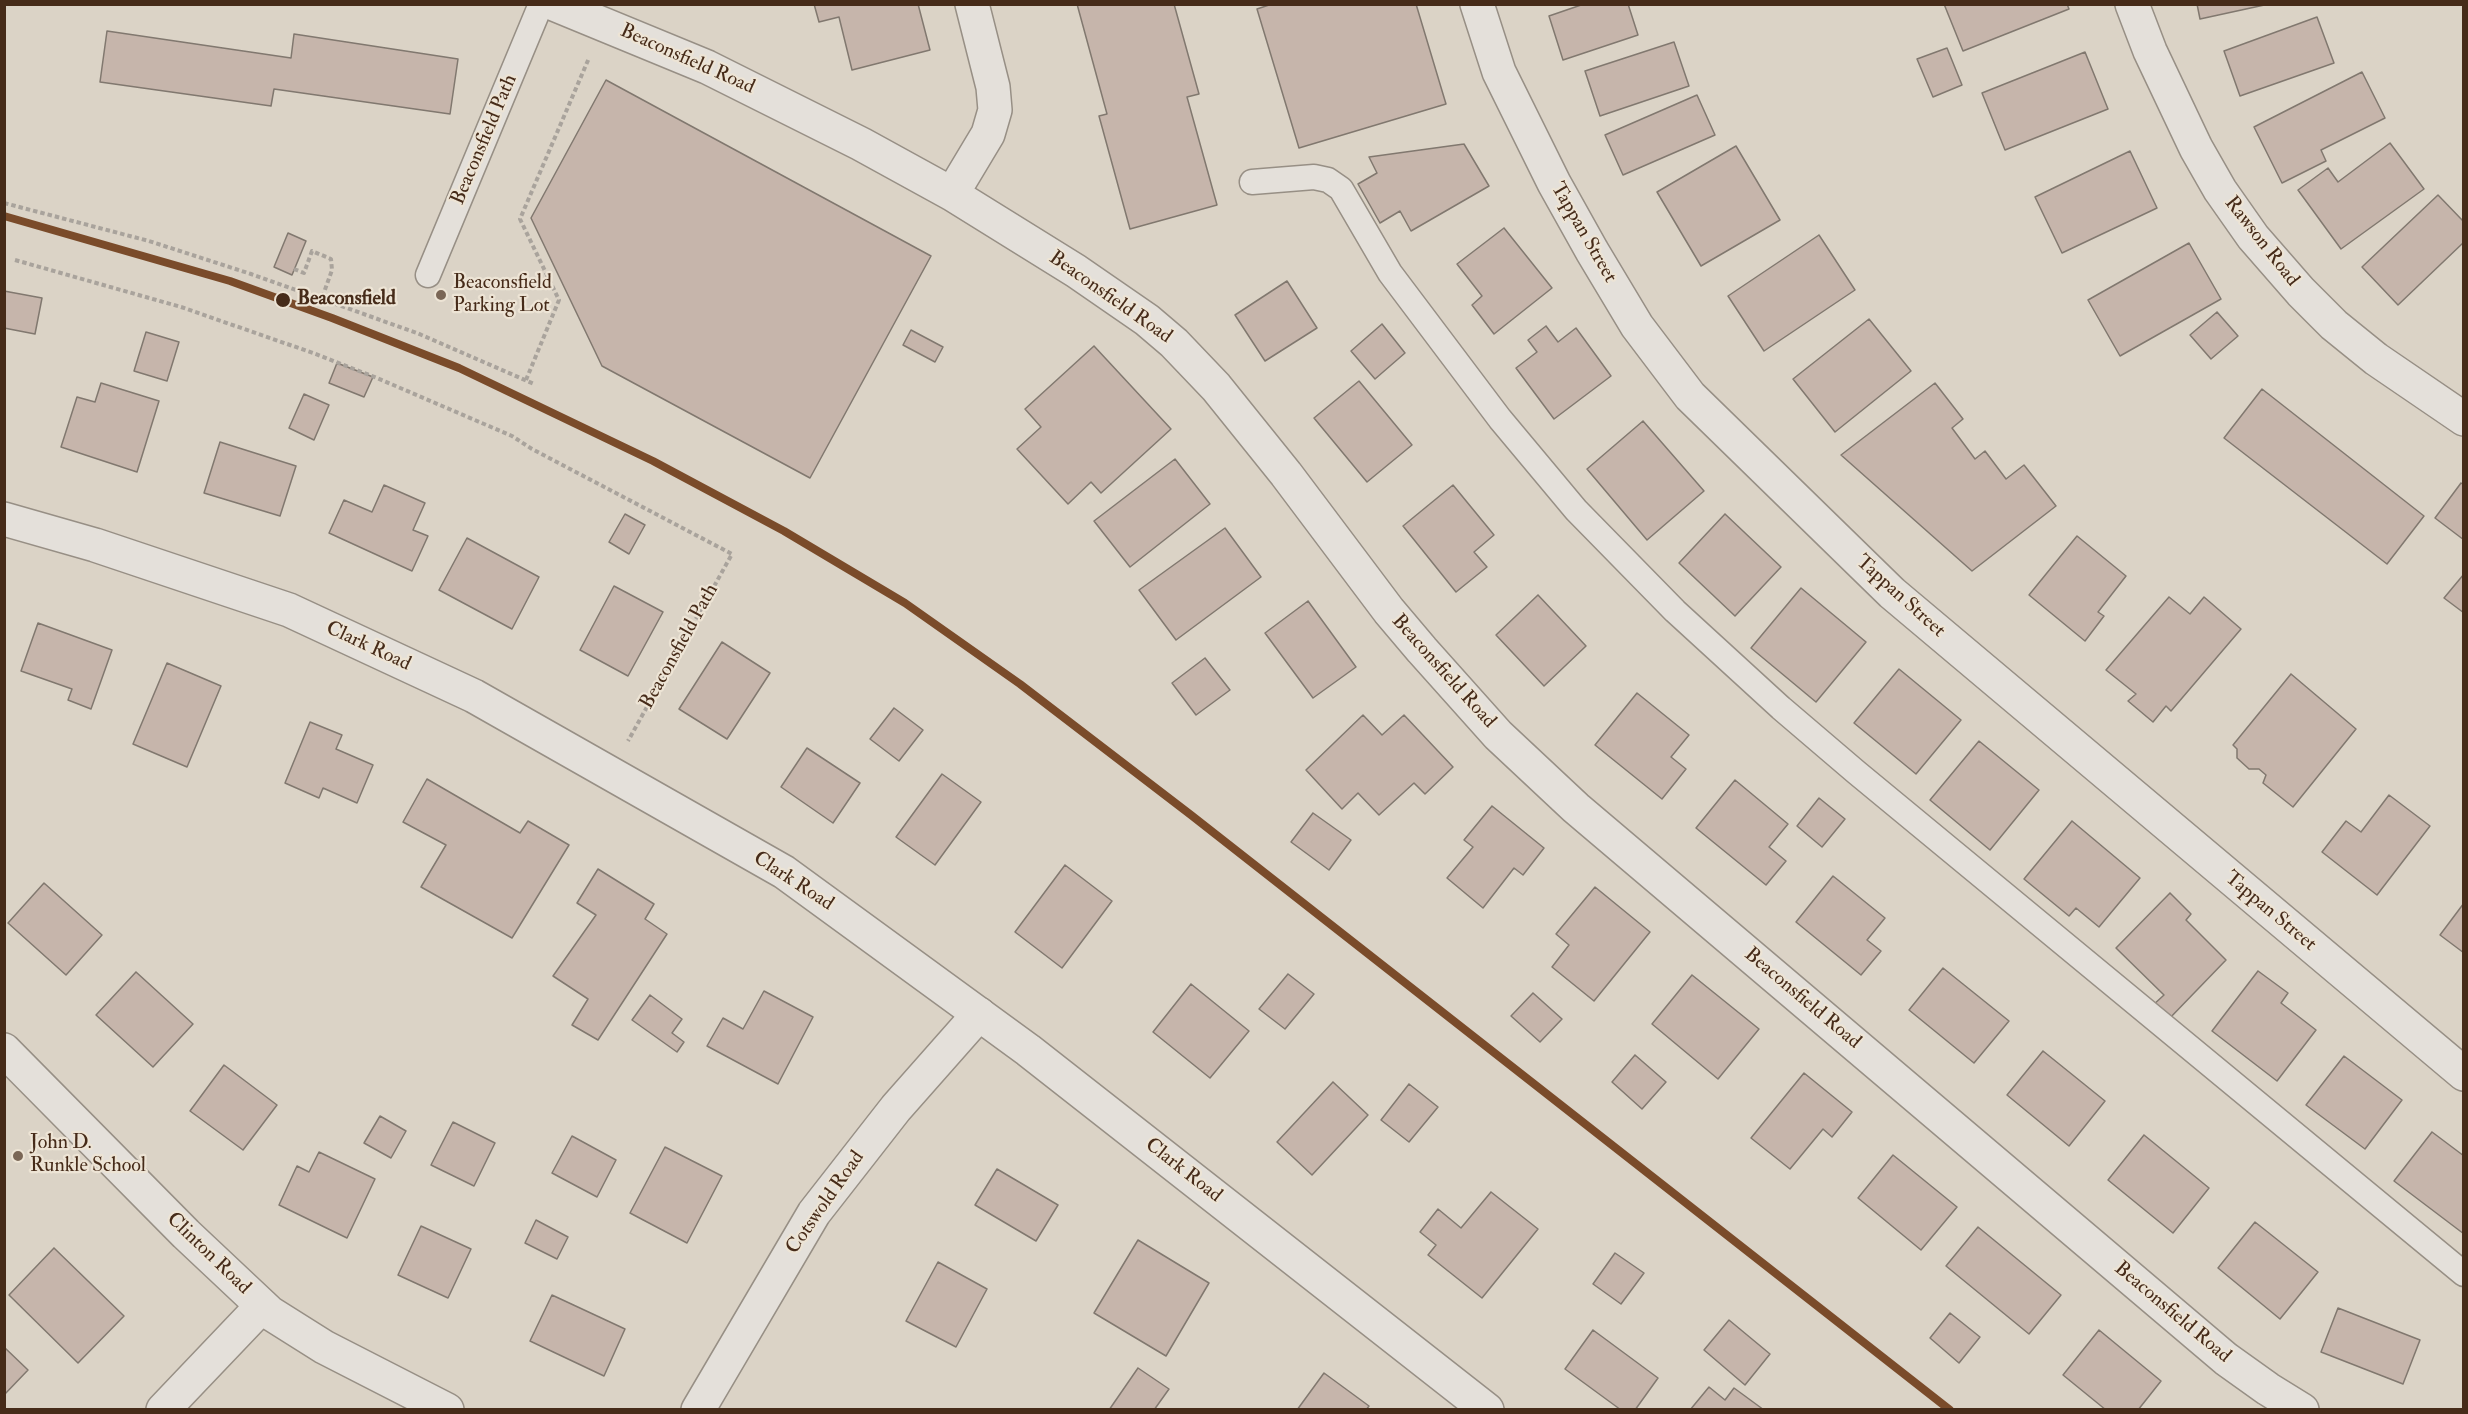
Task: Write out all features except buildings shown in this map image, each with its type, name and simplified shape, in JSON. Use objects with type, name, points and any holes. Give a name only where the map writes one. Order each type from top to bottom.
[{"type":"street","name":"Beaconsfield Road","points":[[554,4],[648,41],[759,92],[951,194],[1117,298],[1162,333],[1191,360],[1250,429],[1409,635],[1498,735],[1576,808],[2226,1359],[2302,1410]]},
{"type":"street","points":[[951,194],[988,134],[995,110],[993,87],[972,4]]},
{"type":"street","name":"Tappan Street","points":[[1477,4],[1499,72],[1554,183],[1637,326],[1690,396],[1892,593],[2463,1074]]},
{"type":"street","name":"Rawson Road","points":[[2132,4],[2150,51],[2196,148],[2220,190],[2253,237],[2301,292],[2334,325],[2376,359],[2463,419]]},
{"type":"street","name":"Clark Road","points":[[4,519],[95,545],[289,610],[474,696],[784,872],[979,1014],[1487,1410]]},
{"type":"street","name":"Cotswold Road","points":[[698,1410],[814,1213],[896,1108],[979,1014]]},
{"type":"street","name":"Clinton Road","points":[[4,1050],[186,1234],[262,1306],[284,1323],[324,1347],[447,1410]]},
{"type":"street","points":[[163,1410],[262,1306]]},
{"type":"lane","name":"Beaconsfield Path","points":[[428,275],[541,4]]},
{"type":"lane","points":[[1252,182],[1314,177],[1328,180],[1341,189],[1390,273],[1500,419],[1576,510],[1667,604],[1848,766],[2463,1274]]},
{"type":"path","points":[[526,380],[559,300],[520,219],[591,51]]},
{"type":"path","points":[[4,203],[149,241],[322,298],[417,333],[534,384]]},
{"type":"path","points":[[294,269],[304,273],[312,251],[331,259],[333,267],[322,298]]},
{"type":"path","name":"Beaconsfield Path","points":[[15,260],[181,307],[313,352],[377,378],[512,436],[532,449],[732,554],[628,741]]},
{"type":"transit line","points":[[4,216],[230,281],[459,368],[653,461],[784,531],[905,603],[1020,684],[1191,815],[1950,1410]]},
{"type":"place","name":"Beaconsfield Parking Lot","points":[[441,295]]},
{"type":"place","name":"Beaconsfield","points":[[283,300]]},
{"type":"place","name":"John D. Runkle School","points":[[18,1156]]}]
